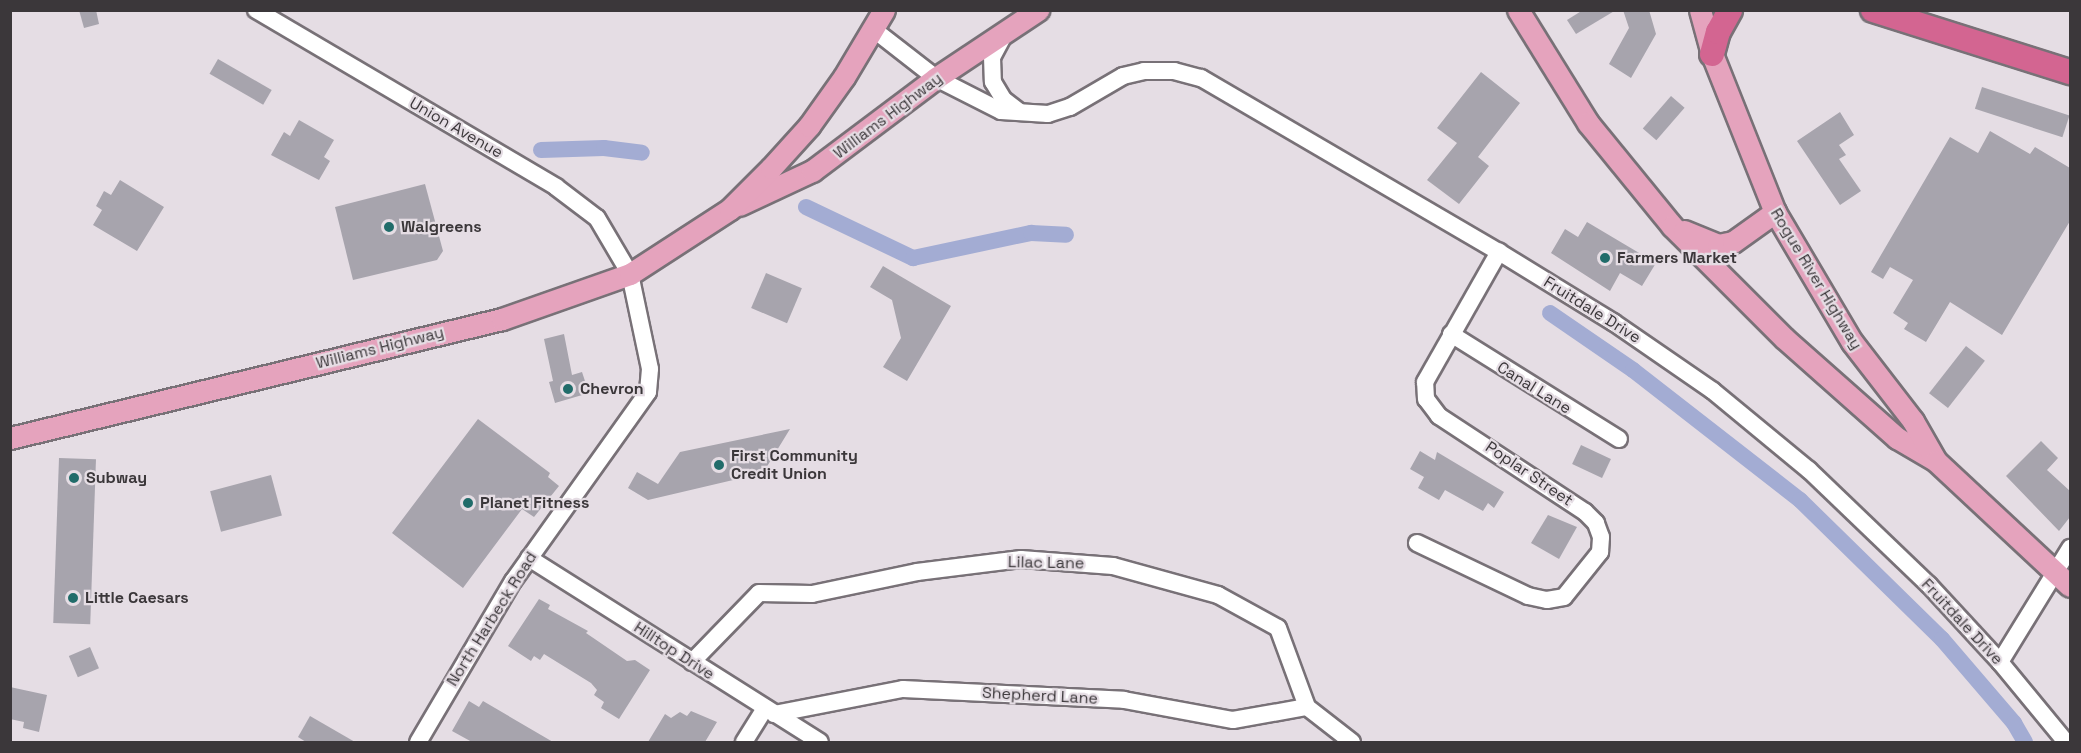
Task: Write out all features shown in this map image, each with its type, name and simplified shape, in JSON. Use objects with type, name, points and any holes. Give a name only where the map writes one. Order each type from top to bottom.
[{"type":"highway","points":[[1712,54],[1718,32],[1730,10]]},
{"type":"highway","points":[[1873,10],[2070,72]]},
{"type":"main road","name":"Williams Highway","points":[[10,438],[502,319],[630,274],[730,209],[812,171],[936,78],[1038,10]]},
{"type":"main road","points":[[1518,10],[1588,123],[1672,226],[1784,338],[1897,438],[1936,461]]},
{"type":"main road","name":"Rogue River Highway","points":[[1700,10],[1712,54],[1775,212],[1824,299],[1882,383],[1912,421],[1936,461],[2063,579]]},
{"type":"main road","name":"Williams Highway","points":[[730,209],[809,126],[879,20]]},
{"type":"main road","points":[[1672,226],[1718,245],[1733,243],[1775,212]]},
{"type":"main road","points":[[1832,380],[1871,389],[1882,383]]},
{"type":"street","name":"Union Avenue","points":[[256,10],[556,187],[597,218],[630,274]]},
{"type":"street","name":"Fruitdale Drive","points":[[879,20],[936,78],[988,107],[1021,113],[1048,114],[1070,107],[1123,76],[1144,70],[1174,71],[1201,78],[1499,252],[1613,322],[1759,428],[1880,538],[2000,662],[2066,742]]},
{"type":"street","points":[[1006,32],[996,46],[991,70],[998,92],[1021,113]]},
{"type":"street","name":"Poplar Street","points":[[1417,543],[1528,596],[1547,600],[1564,597],[1600,552],[1601,537],[1596,523],[1585,512],[1431,409],[1425,382],[1499,252]]},
{"type":"street","name":"North Harbeck Road","points":[[417,742],[529,558],[648,392],[650,369],[630,274]]},
{"type":"street","name":"Canal Lane","points":[[1451,334],[1619,439]]},
{"type":"street","points":[[2000,662],[2063,579],[2070,548]]},
{"type":"street","name":"Hilltop Drive","points":[[529,558],[820,742]]},
{"type":"street","name":"Lilac Lane","points":[[692,662],[759,593],[812,594],[917,572],[1021,559],[1113,566],[1218,595],[1278,628],[1306,707]]},
{"type":"street","name":"Shepherd Lane","points":[[769,711],[903,689],[1124,700],[1233,720],[1306,707]]},
{"type":"street","points":[[1306,707],[1352,742]]},
{"type":"street","points":[[744,742],[769,711]]},
{"type":"building","points":[[79,10],[96,10],[99,24],[84,28]]},
{"type":"building","points":[[1583,10],[1616,10],[1576,34],[1567,20]]},
{"type":"building","points":[[1623,10],[1649,10],[1656,34],[1631,78],[1609,64],[1629,28]]},
{"type":"building","points":[[218,59],[272,90],[263,105],[210,74]]},
{"type":"building","points":[[1481,72],[1520,103],[1478,157],[1489,166],[1459,204],[1427,180],[1457,143],[1437,128]]},
{"type":"building","points":[[1982,87],[2069,115],[2062,137],[1975,109]]},
{"type":"building","points":[[1671,96],[1685,108],[1656,140],[1643,128]]},
{"type":"building","points":[[1840,112],[1854,135],[1839,145],[1846,155],[1839,159],[1861,191],[1840,205],[1797,141]]},
{"type":"building","points":[[299,120],[334,140],[324,157],[330,161],[319,180],[271,155],[284,132],[290,136]]},
{"type":"building","points":[[1990,131],[2030,154],[2035,147],[2070,168],[2070,221],[2002,335],[1950,302],[1926,342],[1904,329],[1908,323],[1893,313],[1913,280],[1890,267],[1883,279],[1871,272],[1950,137],[1978,153]]},
{"type":"building","points":[[120,180],[164,207],[137,251],[93,225],[102,210],[96,206],[104,191],[111,195]]},
{"type":"building","points":[[425,184],[443,251],[437,260],[353,280],[335,207]]},
{"type":"building","points":[[1587,222],[1656,263],[1642,286],[1620,273],[1610,291],[1551,253],[1565,229],[1578,237]]},
{"type":"building","points":[[883,266],[951,306],[907,381],[883,367],[901,338],[892,300],[870,287]]},
{"type":"building","points":[[766,273],[802,288],[787,323],[751,308]]},
{"type":"building","points":[[564,334],[572,375],[582,372],[589,393],[555,403],[549,382],[553,381],[544,339]]},
{"type":"building","points":[[1966,346],[1985,361],[1948,408],[1929,393]]},
{"type":"building","points":[[478,419],[550,473],[548,477],[559,486],[534,517],[522,509],[463,588],[392,533]]},
{"type":"building","name":"First Community Credit Union","points":[[790,429],[763,473],[648,500],[628,488],[637,472],[658,484],[680,452]]},
{"type":"building","points":[[2041,441],[2058,458],[2047,470],[2070,491],[2070,517],[2059,531],[2006,476]]},
{"type":"building","points":[[1581,445],[1611,459],[1602,478],[1572,464]]},
{"type":"building","points":[[1420,451],[1435,460],[1437,452],[1504,492],[1494,508],[1488,503],[1483,511],[1445,490],[1439,500],[1418,488],[1424,477],[1410,469]]},
{"type":"building","points":[[59,458],[96,459],[90,624],[53,623]]},
{"type":"building","points":[[271,475],[282,516],[221,532],[210,491]]},
{"type":"building","points":[[1548,515],[1577,527],[1559,559],[1531,543]]},
{"type":"building","points":[[539,599],[550,605],[548,609],[588,631],[586,633],[627,661],[635,660],[650,670],[619,719],[601,708],[604,702],[594,695],[597,690],[591,683],[544,654],[540,660],[534,656],[531,661],[508,646]]},
{"type":"building","points":[[90,647],[99,668],[78,677],[69,656]]},
{"type":"building","points":[[10,687],[47,695],[39,732],[23,728],[24,722],[10,719]]},
{"type":"building","points":[[469,701],[479,707],[483,701],[553,742],[472,742],[452,731]]},
{"type":"building","points":[[691,711],[717,722],[705,742],[648,742],[665,714],[671,718],[680,712],[687,716]]},
{"type":"building","points":[[310,716],[355,742],[306,742],[298,737]]},
{"type":"waterway","points":[[541,150],[604,148],[642,153]]},
{"type":"waterway","points":[[806,207],[913,258],[1031,233],[1066,235]]},
{"type":"waterway","points":[[1550,313],[1633,370],[1800,500],[1942,639],[2014,723],[2025,742]]},
{"type":"place","name":"Walgreens","points":[[389,227]]},
{"type":"place","name":"Farmers Market","points":[[1605,258]]},
{"type":"place","name":"Chevron","points":[[568,389]]},
{"type":"place","name":"First Community Credit Union","points":[[719,465]]},
{"type":"place","name":"Subway","points":[[74,478]]},
{"type":"place","name":"Planet Fitness","points":[[468,503]]},
{"type":"place","name":"Little Caesars","points":[[73,598]]}]
